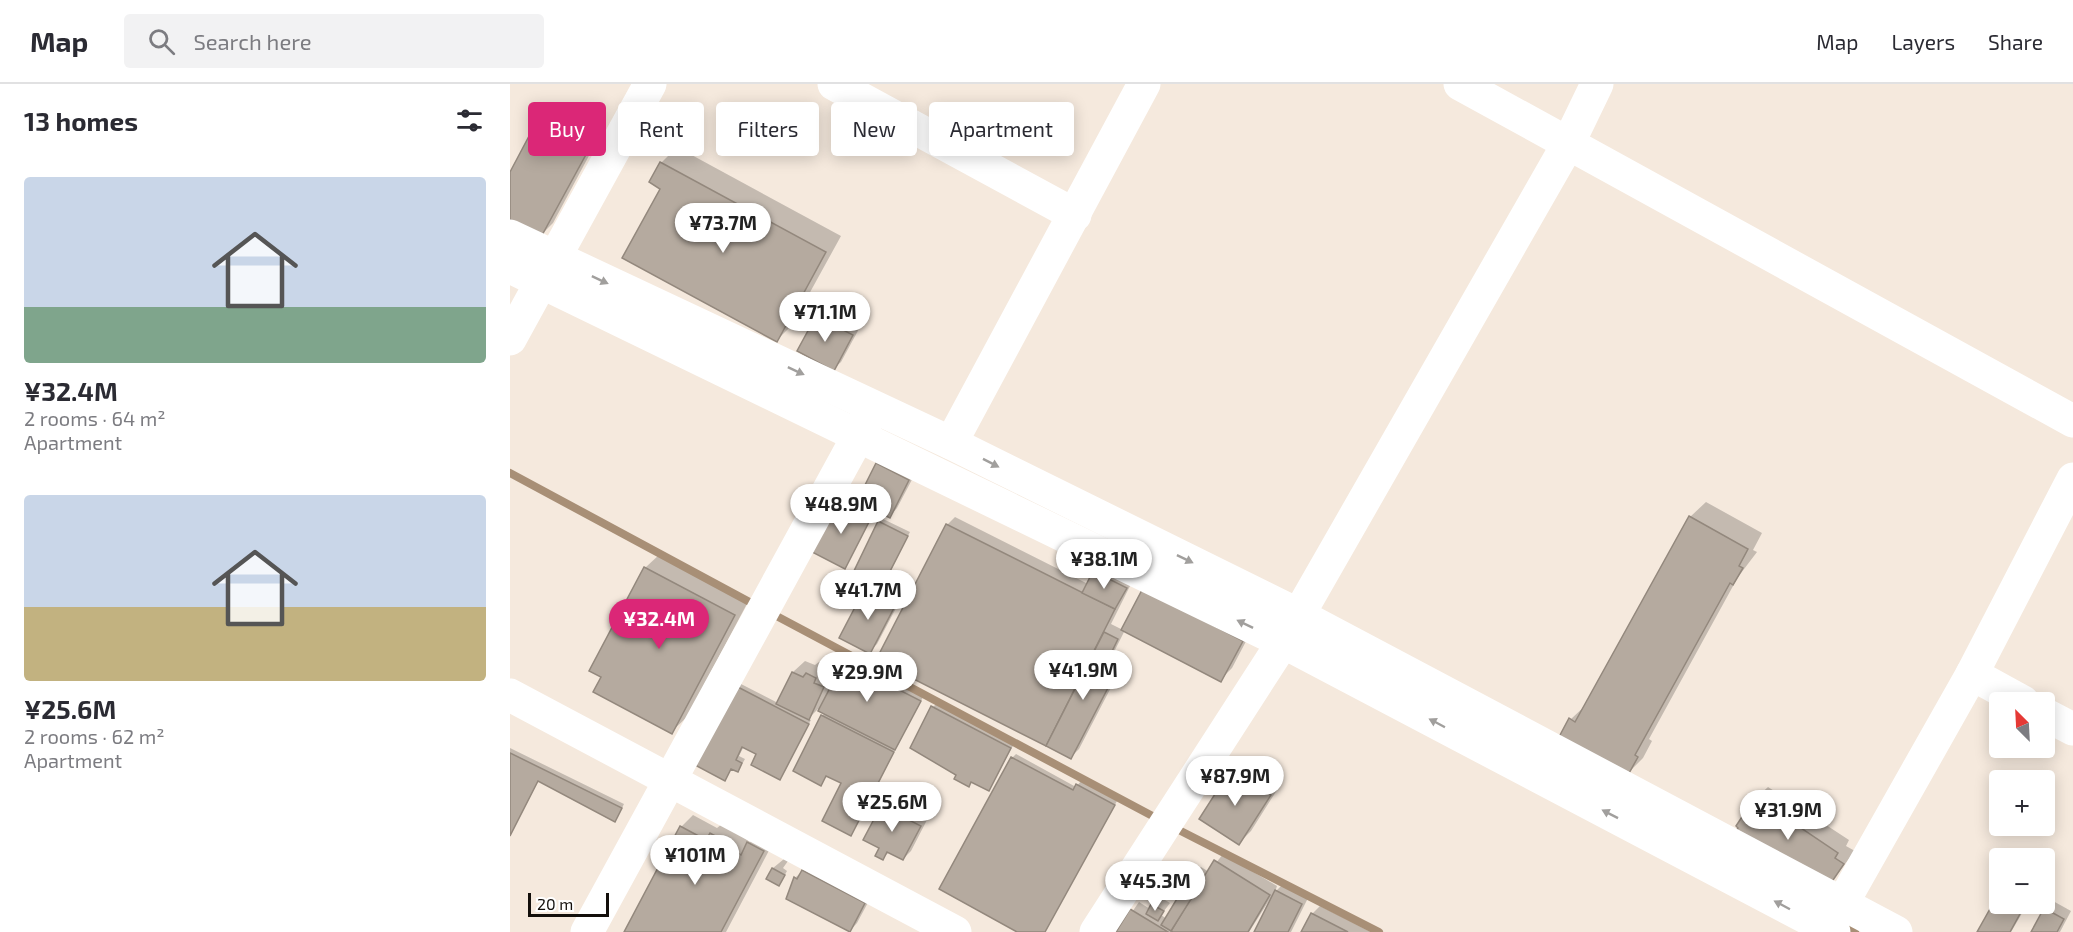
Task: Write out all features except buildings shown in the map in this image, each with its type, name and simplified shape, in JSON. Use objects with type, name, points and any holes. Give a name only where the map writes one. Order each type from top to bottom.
[{"type":"street","points":[[510,339],[650,84]]},
{"type":"street","points":[[834,84],[1076,215]]},
{"type":"street","points":[[951,443],[1076,215],[1144,84]]},
{"type":"street","points":[[1460,84],[2073,421]]},
{"type":"street","points":[[1096,932],[1291,628],[1568,144],[1597,84]]},
{"type":"street","points":[[510,236],[548,271],[857,438],[1291,628]]},
{"type":"street","points":[[510,267],[548,271],[875,408],[951,443],[1833,924],[1896,932]]},
{"type":"street","points":[[587,932],[875,408]]},
{"type":"street","points":[[1833,924],[1972,674],[2073,479]]},
{"type":"street","points":[[1972,674],[2005,692]]},
{"type":"street","points":[[510,695],[955,932]]},
{"type":"street","points":[[2055,720],[2073,729]]},
{"type":"waterway","points":[[510,473],[757,606]]},
{"type":"waterway","points":[[769,612],[1160,820]]},
{"type":"waterway","points":[[1171,826],[1379,932]]},
{"type":"waterway","points":[[1841,924],[1855,932]]}]
